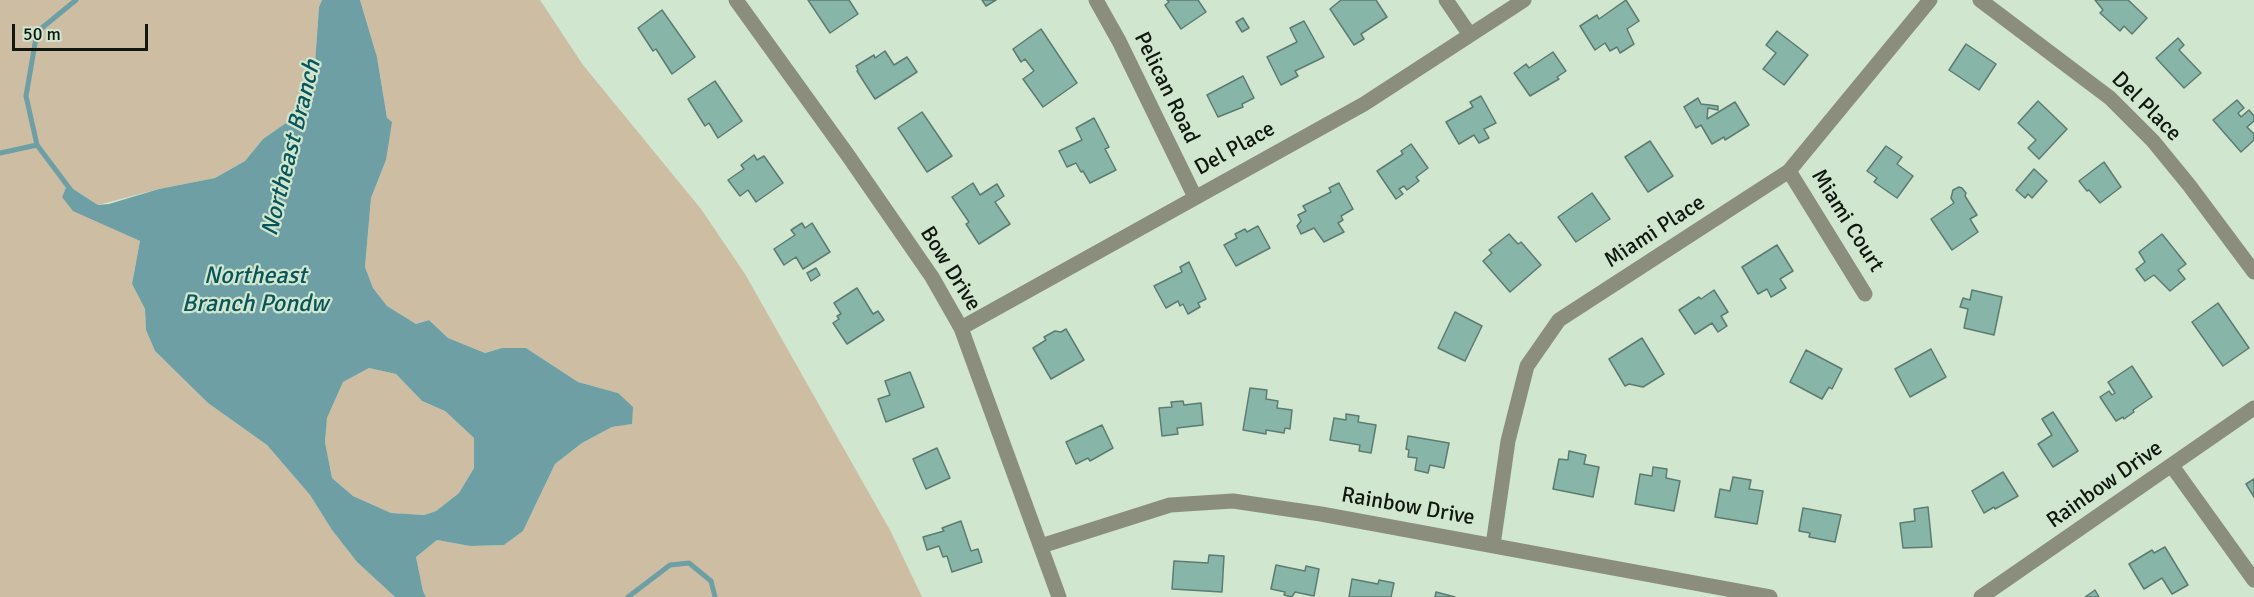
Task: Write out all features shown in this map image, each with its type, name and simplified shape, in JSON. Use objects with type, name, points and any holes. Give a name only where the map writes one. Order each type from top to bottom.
[{"type":"street","name":"Bow Drive","points":[[736,0],[932,277],[961,328],[1059,597]]},
{"type":"street","name":"Pelican Road","points":[[1096,0],[1119,41],[1195,196]]},
{"type":"street","points":[[1446,0],[1470,35]]},
{"type":"street","name":"Del Place","points":[[961,328],[1364,104],[1524,0]]},
{"type":"street","name":"Miami Place","points":[[1493,545],[1508,441],[1527,366],[1559,320],[1789,171],[1930,0]]},
{"type":"street","name":"Del Place","points":[[1980,0],[2110,98],[2153,141],[2254,272]]},
{"type":"street","name":"Miami Court","points":[[1789,171],[1866,294]]},
{"type":"street","name":"Rainbow Drive","points":[[1982,597],[2254,408]]},
{"type":"street","points":[[2172,466],[2254,580]]},
{"type":"street","name":"Rainbow Drive","points":[[1041,546],[1170,505],[1233,501],[1321,514],[1770,597]]},
{"type":"shaded area","points":[[0,0],[322,0],[319,7],[315,64],[308,96],[293,118],[263,139],[245,161],[215,178],[159,189],[98,205],[67,185],[62,197],[94,220],[140,241],[132,284],[145,309],[146,330],[155,351],[208,403],[267,445],[310,495],[332,530],[357,562],[395,597],[0,597]]},
{"type":"shaded area","points":[[360,0],[540,0],[583,65],[701,209],[745,274],[891,532],[922,597],[426,597],[416,557],[437,540],[470,546],[504,545],[523,531],[555,464],[582,443],[612,427],[631,424],[618,393],[578,382],[526,348],[502,348],[485,353],[448,338],[429,320],[416,324],[387,306],[373,288],[365,267],[371,198],[386,160],[387,118],[377,57]]},
{"type":"shaded area","points":[[369,368],[396,374],[422,401],[445,411],[474,438],[474,468],[459,493],[436,511],[424,515],[391,513],[353,496],[332,478],[325,442],[327,418],[343,382]]},
{"type":"water","name":"Northeast Branch Pondw","points":[[322,0],[360,0],[377,57],[387,118],[392,122],[386,160],[371,198],[365,267],[373,288],[387,306],[416,324],[429,320],[448,338],[485,353],[502,348],[526,348],[578,382],[618,393],[633,407],[632,424],[612,427],[582,443],[555,464],[523,531],[504,545],[470,546],[437,540],[416,557],[426,597],[395,597],[357,562],[332,530],[310,495],[267,445],[208,403],[155,351],[146,330],[145,309],[132,284],[140,241],[73,211],[62,197],[67,185],[98,205],[109,204],[159,189],[215,178],[245,161],[263,139],[293,118],[308,96],[315,64],[319,7]],"holes":[[[369,368],[396,374],[422,401],[445,411],[474,438],[474,468],[459,493],[436,511],[424,515],[391,513],[353,496],[332,478],[325,442],[327,418],[343,382]]]},
{"type":"building","points":[[808,0],[849,0],[858,14],[830,33]]},
{"type":"building","points":[[982,0],[996,0],[986,6]]},
{"type":"building","points":[[1167,0],[1198,0],[1206,12],[1181,29],[1165,5],[1169,2]]},
{"type":"building","points":[[1341,0],[1376,0],[1387,17],[1361,34],[1364,39],[1354,45],[1330,9]]},
{"type":"building","points":[[1626,0],[1639,21],[1627,29],[1634,44],[1620,53],[1617,47],[1610,51],[1605,43],[1595,50],[1580,26],[1597,15],[1599,19]]},
{"type":"building","points":[[2095,0],[2128,0],[2147,18],[2132,34],[2124,26],[2120,31],[2100,13],[2103,10]]},
{"type":"building","points":[[662,10],[695,57],[672,74],[656,49],[653,51],[638,28]]},
{"type":"building","points":[[1243,18],[1249,28],[1242,32],[1236,22]]},
{"type":"building","points":[[1304,21],[1324,57],[1295,71],[1298,76],[1281,85],[1267,57],[1297,42],[1290,28]]},
{"type":"building","points":[[1041,29],[1077,83],[1043,107],[1023,79],[1034,71],[1025,59],[1021,62],[1013,49]]},
{"type":"building","points":[[1777,31],[1808,55],[1784,85],[1763,69],[1776,53],[1766,45]]},
{"type":"building","points":[[2178,38],[2184,45],[2179,50],[2201,73],[2184,88],[2156,58]]},
{"type":"building","points":[[1966,44],[1996,64],[1979,90],[1949,70]]},
{"type":"building","points":[[885,51],[894,65],[907,57],[917,72],[875,99],[856,66]]},
{"type":"building","points":[[1553,52],[1566,71],[1557,77],[1559,79],[1530,96],[1514,73],[1526,64],[1529,68]]},
{"type":"building","points":[[1243,76],[1254,98],[1242,104],[1243,107],[1218,117],[1207,95]]},
{"type":"building","points":[[715,81],[742,121],[718,138],[709,123],[705,126],[688,99]]},
{"type":"building","points":[[1481,96],[1496,123],[1484,129],[1489,138],[1479,143],[1474,135],[1459,144],[1446,122],[1473,107],[1470,102]]},
{"type":"building","points":[[1698,98],[1701,104],[1718,106],[1718,110],[1708,108],[1707,119],[1735,102],[1749,125],[1725,140],[1724,137],[1712,144],[1701,125],[1696,128],[1684,107]]},
{"type":"building","points":[[2237,100],[2244,108],[2238,113],[2241,117],[2249,110],[2254,116],[2254,121],[2247,127],[2254,134],[2254,140],[2241,152],[2213,120]]},
{"type":"building","points":[[2038,101],[2067,129],[2039,159],[2028,148],[2036,140],[2018,123]]},
{"type":"building","points":[[922,112],[952,156],[927,172],[898,128]]},
{"type":"building","points":[[1094,118],[1109,147],[1105,149],[1116,170],[1090,183],[1076,163],[1067,167],[1059,151],[1082,140],[1076,128]]},
{"type":"building","points":[[1650,141],[1673,176],[1648,192],[1625,157]]},
{"type":"building","points":[[1411,144],[1428,168],[1416,177],[1419,181],[1407,190],[1404,186],[1399,189],[1403,194],[1396,199],[1377,171],[1403,154],[1401,151]]},
{"type":"building","points":[[1886,146],[1902,157],[1897,164],[1913,176],[1897,198],[1874,182],[1877,178],[1867,171]]},
{"type":"building","points":[[754,155],[757,160],[764,156],[783,183],[756,202],[748,190],[740,196],[728,180],[744,169],[741,165]]},
{"type":"building","points":[[2104,162],[2121,187],[2100,203],[2079,181]]},
{"type":"building","points":[[2034,169],[2047,181],[2032,198],[2028,194],[2025,198],[2016,190]]},
{"type":"building","points":[[973,183],[980,195],[997,184],[1004,196],[995,202],[1010,224],[979,244],[966,224],[969,222],[952,197]]},
{"type":"building","points":[[1339,183],[1353,209],[1341,216],[1343,220],[1338,223],[1344,232],[1324,242],[1314,228],[1301,234],[1297,226],[1301,221],[1298,215],[1306,211],[1303,206],[1331,192],[1329,188]]},
{"type":"building","points":[[1959,187],[1966,193],[1965,196],[1977,215],[1970,219],[1978,232],[1952,250],[1931,219],[1954,203],[1951,198],[1953,190]]},
{"type":"building","points":[[1592,193],[1610,219],[1576,242],[1558,217]]},
{"type":"building","points":[[802,223],[805,228],[812,223],[830,252],[803,269],[796,257],[784,265],[774,249],[795,235],[791,230]]},
{"type":"building","points":[[1258,226],[1270,248],[1236,266],[1224,245],[1237,238],[1235,234],[1245,229],[1247,232]]},
{"type":"building","points":[[1509,234],[1518,244],[1521,242],[1541,265],[1510,292],[1483,261],[1492,253],[1489,250]]},
{"type":"building","points":[[2162,234],[2186,264],[2178,270],[2185,279],[2170,291],[2154,275],[2145,281],[2136,269],[2145,262],[2139,252]]},
{"type":"building","points":[[1777,245],[1793,271],[1780,279],[1786,288],[1771,297],[1767,289],[1758,294],[1742,267]]},
{"type":"building","points":[[1189,262],[1206,299],[1198,303],[1200,307],[1188,314],[1183,304],[1180,306],[1178,301],[1166,308],[1154,286],[1182,272],[1180,267]]},
{"type":"building","points":[[816,268],[820,275],[811,281],[807,273]]},
{"type":"building","points":[[857,288],[873,314],[878,311],[884,320],[847,344],[833,323],[839,319],[837,316],[841,314],[834,303]]},
{"type":"building","points":[[1714,290],[1728,312],[1721,316],[1727,326],[1718,332],[1712,323],[1695,334],[1679,310]]},
{"type":"building","points":[[1972,290],[2002,297],[1994,335],[1964,328],[1968,309],[1960,307],[1963,298],[1970,300]]},
{"type":"building","points":[[2218,303],[2249,348],[2223,366],[2192,322]]},
{"type":"building","points":[[1455,312],[1482,326],[1465,361],[1438,348]]},
{"type":"building","points":[[1066,329],[1084,360],[1051,379],[1033,348],[1046,340],[1044,337],[1055,331],[1061,332]]},
{"type":"building","points":[[1642,338],[1664,374],[1643,387],[1629,384],[1625,386],[1609,359]]},
{"type":"building","points":[[1931,349],[1946,377],[1910,397],[1895,369]]},
{"type":"building","points":[[1806,350],[1842,369],[1832,389],[1829,387],[1822,399],[1790,382]]},
{"type":"building","points":[[2132,366],[2152,397],[2124,419],[2123,417],[2116,421],[2100,397],[2109,391],[2112,395],[2115,393],[2108,382]]},
{"type":"building","points":[[910,372],[924,407],[886,422],[878,399],[890,395],[885,381]]},
{"type":"building","points":[[1250,388],[1267,390],[1266,399],[1278,401],[1277,408],[1292,410],[1290,429],[1285,428],[1284,433],[1266,430],[1266,434],[1243,430]]},
{"type":"building","points":[[1183,401],[1184,405],[1201,403],[1203,425],[1177,428],[1178,434],[1162,436],[1159,408],[1172,407],[1171,402]]},
{"type":"building","points":[[2053,412],[2078,451],[2053,467],[2038,444],[2052,435],[2042,419]]},
{"type":"building","points":[[1346,414],[1359,416],[1358,422],[1376,425],[1371,453],[1359,451],[1360,445],[1330,440],[1334,418],[1346,420]]},
{"type":"building","points":[[1102,425],[1113,448],[1090,461],[1088,458],[1076,464],[1066,442]]},
{"type":"building","points":[[1408,436],[1449,443],[1444,468],[1430,465],[1428,473],[1415,470],[1417,458],[1408,457],[1409,450],[1406,449]]},
{"type":"building","points":[[937,448],[950,478],[926,489],[913,459]]},
{"type":"building","points":[[1569,451],[1586,455],[1584,464],[1599,467],[1593,497],[1553,489],[1559,459],[1568,460]]},
{"type":"building","points":[[1653,467],[1667,469],[1666,478],[1680,481],[1674,511],[1635,504],[1640,474],[1652,476]]},
{"type":"building","points":[[2003,472],[2018,496],[1984,513],[1972,491]]},
{"type":"building","points":[[1733,477],[1751,480],[1749,489],[1763,491],[1757,524],[1715,517],[1720,489],[1730,491]]},
{"type":"building","points":[[2254,479],[2254,497],[2246,484]]},
{"type":"building","points":[[1928,507],[1932,547],[1903,548],[1900,523],[1915,521],[1914,509]]},
{"type":"building","points":[[1803,508],[1841,515],[1835,542],[1809,537],[1810,533],[1799,531]]},
{"type":"building","points":[[961,521],[971,551],[978,549],[982,562],[952,572],[947,556],[943,557],[939,546],[927,550],[923,537],[944,531],[942,528]]},
{"type":"building","points":[[2165,547],[2188,585],[2172,594],[2162,578],[2144,589],[2129,564],[2152,550],[2154,553]]},
{"type":"building","points":[[1209,555],[1224,556],[1222,592],[1172,589],[1174,561],[1208,563]]},
{"type":"building","points":[[1276,565],[1305,571],[1306,566],[1319,569],[1314,596],[1295,592],[1292,597],[1284,595],[1285,592],[1271,589]]},
{"type":"building","points":[[1352,579],[1378,584],[1379,580],[1394,583],[1391,597],[1349,597]]},
{"type":"building","points":[[2095,590],[2099,597],[2085,597]]},
{"type":"building","points":[[1436,592],[1455,597],[1435,597]]},
{"type":"waterway","points":[[70,189],[37,145],[26,96],[37,32],[76,0]]},
{"type":"waterway","points":[[0,153],[37,145]]},
{"type":"waterway","points":[[628,597],[670,565],[689,563],[711,581],[715,597]]},
{"type":"water label","name":"Northeast Branch","points":[[292,148]]}]
